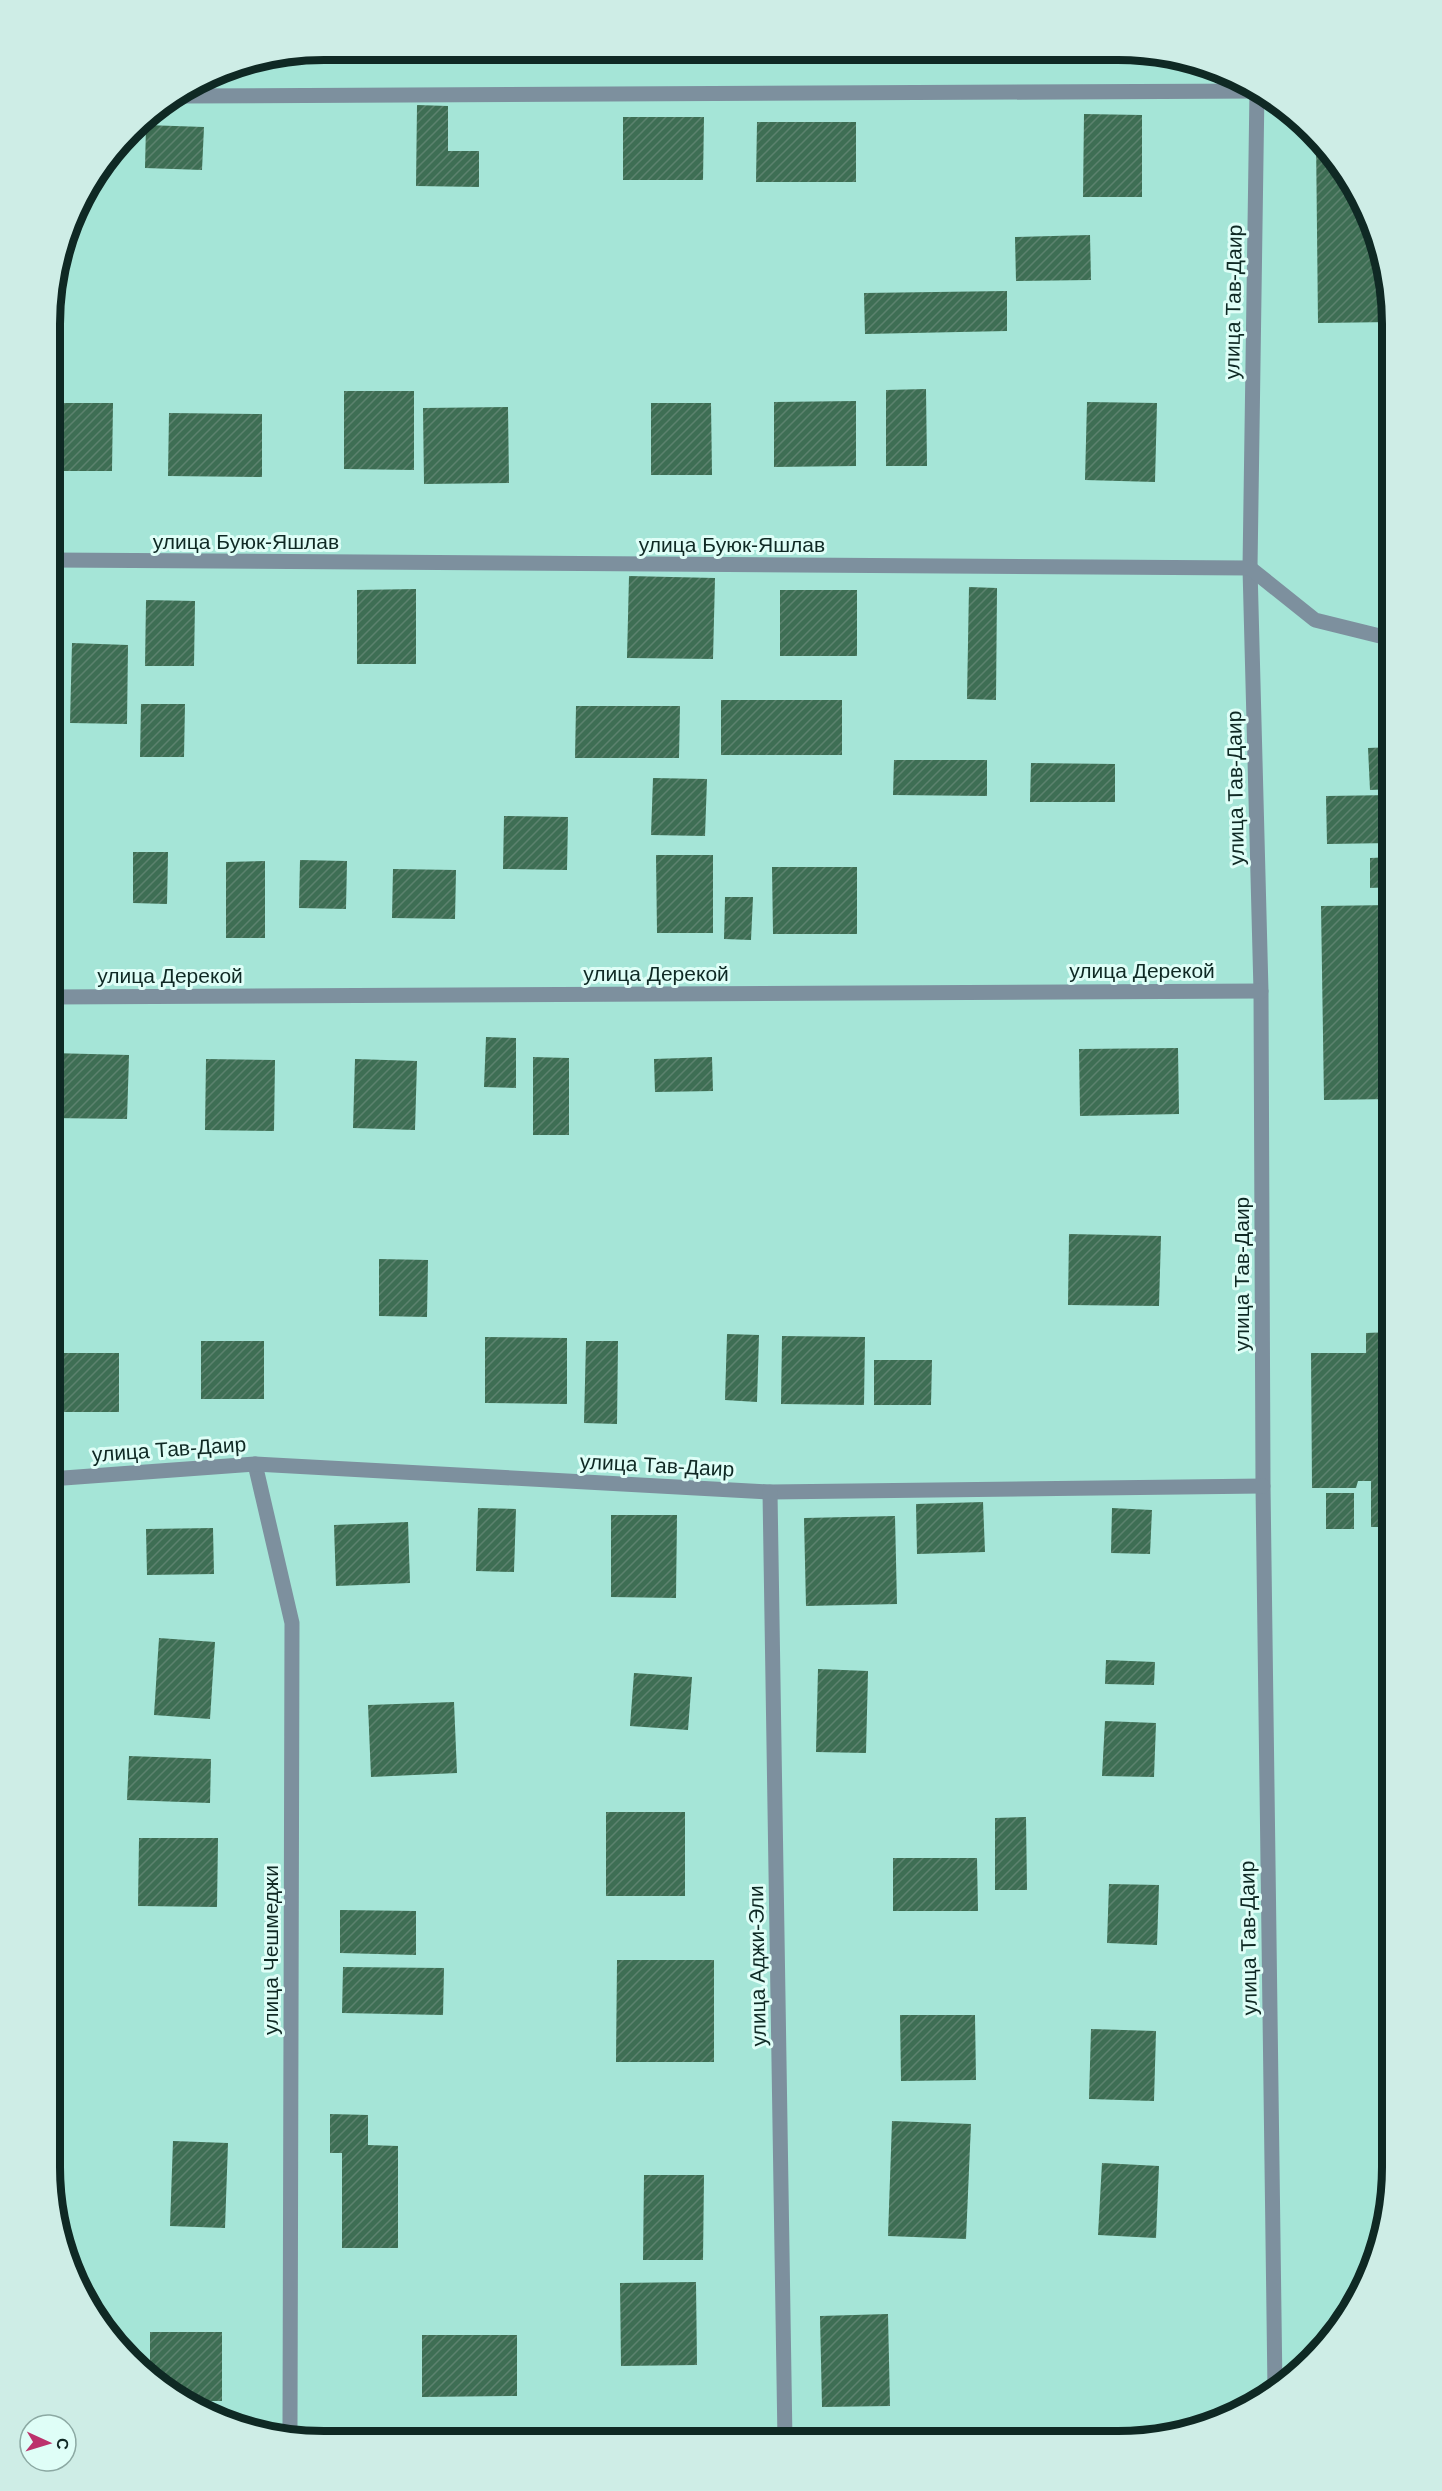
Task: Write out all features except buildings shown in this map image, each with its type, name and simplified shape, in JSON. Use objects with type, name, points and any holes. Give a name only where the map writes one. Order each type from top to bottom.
[{"type":"street","points":[[191,96],[1241,90]]},
{"type":"street","name":"улица Тав-Даир","points":[[1257,100],[1250,568],[1261,991],[1263,1486],[1275,2379]]},
{"type":"street","name":"улица Буюк-Яшлав","points":[[60,560],[1250,568]]},
{"type":"street","points":[[1250,568],[1315,620],[1382,637]]},
{"type":"street","name":"улица Дерекой","points":[[60,997],[1261,991]]},
{"type":"street","name":"улица Тав-Даир","points":[[60,1478],[255,1464],[770,1492],[1263,1486]]},
{"type":"street","name":"улица Чешмеджи","points":[[255,1464],[292,1623],[291,2429]]},
{"type":"street","name":"улица Аджи-Эли","points":[[770,1492],[786,2431]]}]
